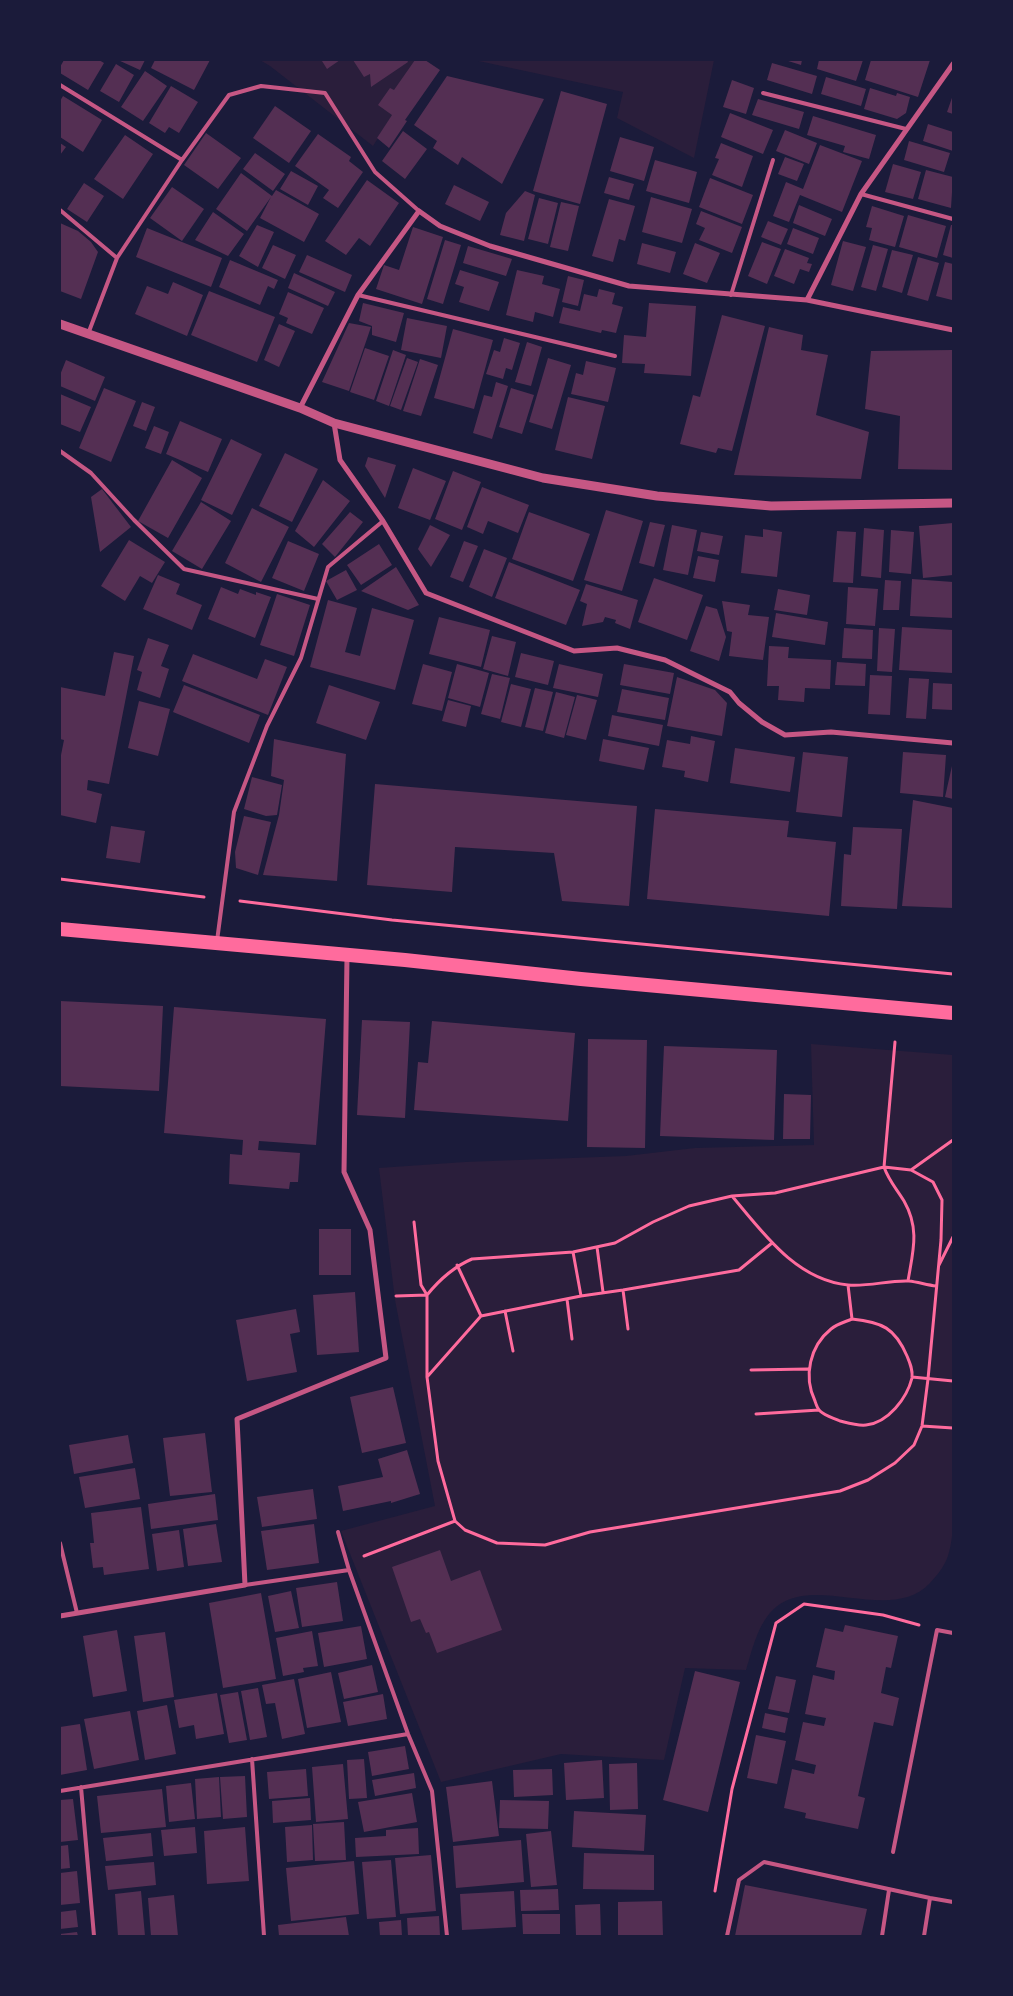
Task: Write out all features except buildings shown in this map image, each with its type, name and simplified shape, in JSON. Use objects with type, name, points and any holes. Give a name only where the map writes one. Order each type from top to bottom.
[{"type":"highway","points":[[60,929],[953,1013]]},
{"type":"street","points":[[807,300],[861,194],[953,64]]},
{"type":"street","points":[[300,408],[358,295],[419,211],[440,226],[490,246],[629,286],[807,300],[953,330]]},
{"type":"street","points":[[60,324],[300,408],[334,423],[543,478],[657,496],[772,506],[953,503]]},
{"type":"street","points":[[334,423],[340,460],[383,521],[426,593],[574,651],[617,648],[664,660],[730,692],[739,703],[762,722],[785,735],[831,732],[953,743]]},
{"type":"street","points":[[60,1616],[245,1585],[237,1419],[386,1358],[370,1230],[344,1172],[347,955]]},
{"type":"lane","points":[[60,85],[182,160]]},
{"type":"lane","points":[[88,334],[117,258],[182,160],[229,94],[261,86],[325,93],[375,172],[419,211]]},
{"type":"lane","points":[[763,93],[906,129]]},
{"type":"lane","points":[[731,294],[773,160]]},
{"type":"lane","points":[[861,194],[953,219]]},
{"type":"lane","points":[[60,210],[117,258]]},
{"type":"lane","points":[[358,295],[615,356]]},
{"type":"lane","points":[[60,451],[91,473],[134,520],[184,568],[318,599]]},
{"type":"lane","points":[[217,943],[234,812],[267,726],[301,658],[328,567],[383,521]]},
{"type":"lane","points":[[338,1532],[349,1570],[408,1734],[432,1791],[447,1936]]},
{"type":"lane","points":[[60,1543],[77,1613]]},
{"type":"lane","points":[[245,1585],[349,1570]]},
{"type":"lane","points":[[892,1852],[937,1630],[953,1632]]},
{"type":"lane","points":[[60,1791],[408,1734]]},
{"type":"lane","points":[[252,1759],[264,1936]]},
{"type":"lane","points":[[81,1787],[94,1936]]},
{"type":"lane","points":[[726,1936],[739,1880],[764,1862],[889,1890],[953,1902]]},
{"type":"lane","points":[[882,1936],[889,1890]]},
{"type":"lane","points":[[924,1936],[930,1898]]},
{"type":"path","points":[[60,879],[392,920],[953,974]]},
{"type":"path","points":[[895,1042],[884,1167],[888,1180],[911,1213],[914,1224],[915,1240],[908,1281]]},
{"type":"path","points":[[912,1170],[953,1140]]},
{"type":"path","points":[[378,1296],[427,1294],[440,1279],[457,1265],[472,1259],[573,1252],[615,1243],[653,1222],[690,1206],[732,1196],[775,1193],[884,1167],[912,1170],[933,1182],[942,1200],[928,1378],[922,1426],[914,1445],[895,1463],[868,1480],[840,1490],[590,1532],[545,1544],[497,1543],[465,1530],[455,1521],[438,1461],[427,1377],[427,1294],[421,1285],[414,1222]]},
{"type":"path","points":[[732,1196],[772,1243],[804,1271],[832,1282],[848,1285],[908,1281],[936,1286]]},
{"type":"path","points":[[938,1268],[953,1237]]},
{"type":"path","points":[[427,1377],[481,1316],[603,1292],[739,1270],[772,1243]]},
{"type":"path","points":[[598,1247],[603,1292]]},
{"type":"path","points":[[573,1252],[581,1296]]},
{"type":"path","points":[[457,1265],[481,1316]]},
{"type":"path","points":[[848,1285],[852,1319]]},
{"type":"path","points":[[623,1290],[628,1329]]},
{"type":"path","points":[[567,1299],[572,1339]]},
{"type":"path","points":[[505,1311],[513,1351]]},
{"type":"path","points":[[756,1414],[819,1410],[849,1424],[868,1425],[889,1415],[906,1394],[912,1377],[912,1366],[900,1340],[887,1328],[865,1320],[852,1319],[832,1328],[817,1345],[808,1369],[810,1390],[819,1410]]},
{"type":"path","points":[[750,1370],[808,1369]]},
{"type":"path","points":[[912,1377],[953,1381]]},
{"type":"path","points":[[922,1426],[953,1428]]},
{"type":"path","points":[[348,1563],[455,1521]]},
{"type":"path","points":[[714,1897],[732,1788],[776,1623],[804,1604],[883,1615],[937,1630]]},
{"type":"shaded area","points":[[260,60],[427,60],[373,146]]},
{"type":"shaded area","points":[[474,60],[714,60],[694,158],[617,118],[623,92]]},
{"type":"shaded area","points":[[811,1044],[953,1055],[953,1528],[949,1552],[941,1570],[930,1583],[914,1594],[896,1599],[877,1600],[815,1595],[797,1597],[780,1604],[767,1617],[754,1643],[746,1670],[685,1668],[664,1760],[561,1754],[441,1782],[341,1531],[435,1506],[395,1300],[379,1168],[465,1162],[626,1156],[695,1148],[814,1145]]}]
